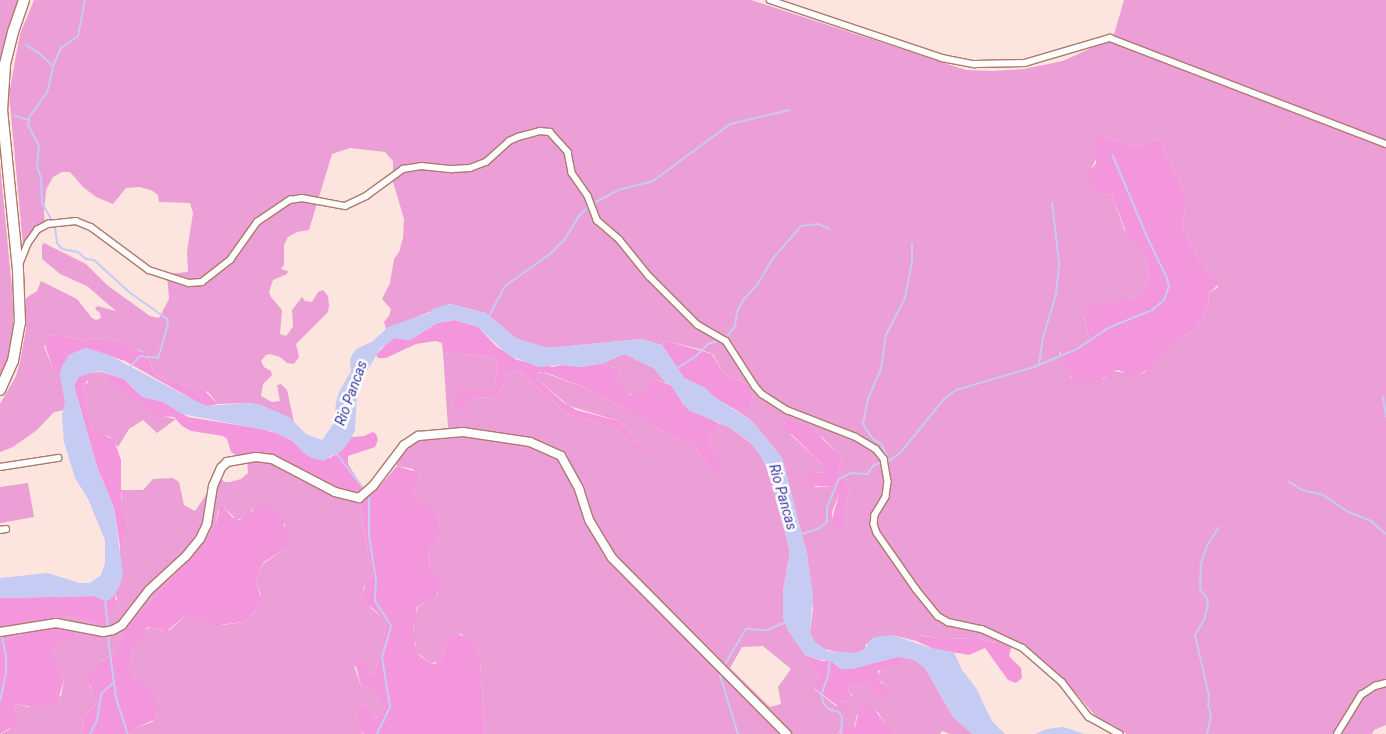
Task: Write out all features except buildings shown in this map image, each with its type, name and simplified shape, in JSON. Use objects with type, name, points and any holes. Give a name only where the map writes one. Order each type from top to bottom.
[{"type":"highway","points":[[0,390],[13,361],[17,346],[20,311],[18,270],[2,111],[5,64],[24,0]]},
{"type":"street","points":[[770,0],[942,58],[974,64],[1025,63],[1110,38],[1386,144]]},
{"type":"street","points":[[18,270],[28,243],[37,230],[48,224],[76,221],[90,227],[149,270],[180,281],[202,282],[230,260],[257,222],[290,200],[302,198],[345,206],[366,196],[403,169],[416,166],[452,169],[470,168],[486,162],[509,141],[540,131],[550,132],[568,152],[572,173],[588,196],[598,220],[619,239],[649,276],[698,325],[726,341],[762,394],[787,410],[856,437],[876,449],[884,459],[888,482],[886,498],[875,515],[874,524],[877,533],[916,590],[938,616],[948,622],[982,628],[1023,648],[1062,682],[1089,717],[1120,734]]},
{"type":"street","points":[[0,632],[56,622],[103,632],[114,630],[122,624],[149,590],[186,556],[200,540],[207,524],[213,486],[227,462],[256,457],[272,459],[335,492],[359,498],[373,486],[404,445],[418,436],[463,432],[530,442],[561,456],[579,489],[589,520],[600,542],[612,558],[787,734]]},
{"type":"street","points":[[0,467],[58,458]]},
{"type":"street","points":[[1337,734],[1361,695],[1375,686],[1386,683]]},
{"type":"shaded area","points":[[0,0],[20,0],[0,61]]},
{"type":"shaded area","points":[[34,0],[751,0],[966,70],[993,71],[1024,69],[1063,61],[1113,38],[1124,0],[1386,0],[1386,725],[1374,730],[1372,734],[1127,734],[1113,725],[1099,720],[1066,682],[1033,656],[1002,638],[996,643],[977,638],[944,639],[920,635],[916,641],[892,635],[866,644],[865,649],[856,653],[841,653],[821,648],[814,641],[810,632],[813,609],[807,554],[782,458],[752,421],[739,412],[751,402],[753,396],[749,385],[723,373],[713,354],[699,349],[667,341],[662,345],[641,339],[548,348],[517,339],[486,313],[450,304],[386,329],[384,322],[389,316],[391,309],[382,299],[390,283],[394,259],[399,252],[403,238],[404,219],[393,182],[393,161],[385,152],[350,148],[332,154],[309,230],[297,232],[288,237],[284,245],[284,265],[281,269],[288,271],[287,274],[273,280],[269,292],[282,310],[280,334],[286,336],[293,327],[292,310],[302,297],[305,301],[312,302],[318,292],[323,290],[328,296],[329,306],[328,312],[296,344],[299,357],[294,364],[287,363],[280,357],[270,354],[266,355],[261,361],[264,367],[271,371],[272,375],[263,384],[261,396],[272,402],[280,401],[277,385],[281,384],[287,390],[294,422],[261,405],[248,403],[218,404],[208,392],[160,378],[154,372],[148,357],[142,351],[134,349],[124,342],[99,338],[83,341],[59,335],[50,336],[44,346],[53,369],[60,373],[65,401],[64,410],[54,412],[37,430],[13,447],[0,452],[0,404],[16,376],[20,362],[26,329],[26,298],[37,291],[41,281],[77,299],[92,318],[96,320],[101,318],[100,313],[95,309],[97,306],[116,311],[87,286],[60,274],[42,259],[42,245],[44,243],[86,264],[107,285],[150,316],[159,318],[169,299],[167,274],[188,272],[187,252],[193,213],[190,203],[159,202],[158,195],[151,190],[139,187],[126,188],[113,204],[96,197],[83,187],[70,172],[62,172],[53,177],[46,190],[45,225],[30,236],[23,245],[9,94],[20,34]],"holes":[[[1107,137],[1138,148],[1157,138],[1160,141],[1187,197],[1182,227],[1208,274],[1217,278],[1218,287],[1209,293],[1208,305],[1199,325],[1167,350],[1145,372],[1138,375],[1113,371],[1103,379],[1071,378],[1059,353],[1065,347],[1076,347],[1084,344],[1089,338],[1084,316],[1134,298],[1145,289],[1149,279],[1147,262],[1140,249],[1124,229],[1112,195],[1099,193],[1092,167]],[[790,434],[822,437],[840,455],[842,462],[838,472],[846,478],[850,491],[844,511],[842,529],[832,526],[832,512],[839,494],[832,486],[815,487],[813,473],[824,472],[824,466]]]},
{"type":"shaded area","points":[[1099,137],[1107,137],[1138,148],[1157,138],[1160,141],[1187,197],[1182,227],[1208,274],[1217,278],[1219,284],[1209,293],[1208,305],[1199,325],[1167,350],[1149,369],[1134,377],[1118,370],[1099,381],[1082,383],[1074,381],[1069,374],[1060,357],[1061,349],[1084,344],[1089,338],[1084,315],[1093,305],[1134,298],[1145,289],[1149,279],[1147,262],[1140,249],[1129,240],[1112,195],[1099,193],[1090,183],[1090,171],[1096,163],[1096,147]]},
{"type":"shaded area","points":[[0,164],[13,299],[13,338],[10,356],[0,381]]},
{"type":"shaded area","points":[[455,320],[478,327],[496,346],[517,360],[553,367],[562,365],[582,367],[598,363],[622,370],[615,383],[630,395],[642,395],[652,379],[671,385],[684,405],[718,423],[718,429],[709,438],[710,444],[718,453],[720,469],[714,470],[710,468],[692,444],[676,438],[586,388],[547,373],[539,372],[536,378],[563,402],[576,410],[619,421],[631,431],[634,440],[647,447],[649,451],[643,452],[632,445],[624,435],[613,427],[567,414],[521,372],[514,370],[506,374],[502,389],[494,397],[473,398],[461,412],[455,410],[454,405],[461,392],[470,390],[490,391],[494,388],[498,363],[492,357],[443,352],[442,343],[436,341],[416,344],[386,358],[378,358],[376,355],[391,339],[410,340],[437,323]]},
{"type":"shaded area","points":[[59,335],[83,341],[99,338],[124,342],[134,349],[146,353],[154,372],[160,378],[205,391],[218,404],[207,406],[199,403],[125,361],[86,348],[69,355],[60,373],[56,372],[53,369],[44,342],[50,336]]},
{"type":"shaded area","points":[[667,341],[712,354],[723,373],[749,385],[753,396],[749,408],[739,412],[714,397],[705,388],[684,378],[662,345]]},
{"type":"shaded area","points":[[443,352],[492,357],[498,363],[494,388],[490,391],[470,390],[464,408],[473,398],[494,397],[502,389],[506,374],[509,370],[514,370],[521,372],[567,414],[613,427],[624,435],[632,445],[647,447],[634,440],[631,431],[619,421],[569,406],[536,378],[536,374],[542,372],[586,388],[676,438],[692,444],[710,468],[718,453],[710,444],[709,438],[718,429],[718,423],[729,427],[751,443],[761,456],[771,478],[790,552],[783,591],[783,617],[788,630],[818,674],[818,678],[813,681],[814,689],[836,706],[844,704],[844,700],[848,701],[853,696],[847,690],[857,684],[872,684],[874,694],[883,683],[879,680],[878,675],[881,669],[895,665],[901,657],[915,660],[925,668],[953,717],[973,734],[950,734],[942,731],[940,734],[897,734],[889,731],[878,712],[870,707],[857,715],[854,728],[841,729],[837,734],[485,734],[480,660],[475,644],[461,634],[448,639],[439,662],[430,663],[418,653],[413,636],[414,619],[418,607],[438,593],[439,577],[429,567],[430,548],[435,546],[438,538],[411,496],[415,485],[413,469],[397,466],[394,457],[416,437],[448,428]],"holes":[[[763,646],[791,669],[778,687],[781,704],[770,707],[730,668],[742,647]]]},
{"type":"shaded area","points":[[624,354],[654,368],[666,383],[652,379],[642,395],[635,396],[623,392],[615,383],[622,370],[601,364]]},
{"type":"shaded area","points":[[101,372],[107,379],[166,417],[176,419],[157,433],[143,420],[129,429],[118,447],[110,437],[95,432],[92,429],[83,393],[84,384],[88,383],[88,373]]},
{"type":"shaded area","points":[[101,372],[124,379],[139,394],[163,402],[188,417],[262,429],[279,434],[293,441],[303,452],[312,458],[330,458],[342,450],[352,437],[364,436],[373,432],[376,434],[378,440],[375,447],[348,456],[348,464],[361,485],[369,491],[379,487],[397,466],[416,472],[418,480],[411,496],[432,510],[436,517],[438,538],[435,546],[430,548],[429,567],[437,574],[443,584],[435,596],[417,607],[413,628],[415,645],[420,656],[435,664],[441,659],[448,639],[453,634],[465,636],[475,644],[480,660],[485,734],[364,734],[360,729],[358,705],[362,704],[376,718],[382,714],[385,707],[373,689],[361,686],[355,662],[357,658],[361,659],[366,665],[367,673],[371,675],[375,673],[386,627],[384,619],[369,605],[363,594],[366,582],[372,576],[358,495],[327,487],[285,464],[239,457],[231,452],[227,439],[223,436],[191,431],[182,426],[174,417],[158,416],[107,379]]},
{"type":"shaded area","points":[[88,373],[89,379],[84,385],[83,392],[92,429],[114,440],[121,460],[121,496],[126,534],[124,544],[120,546],[114,508],[97,467],[74,386],[78,377]]},
{"type":"shaded area","points":[[786,419],[809,426],[840,455],[842,462],[838,472],[846,478],[850,491],[844,511],[842,530],[839,531],[832,526],[839,494],[832,486],[810,486],[805,477],[806,474],[824,472],[824,466],[784,427]]},
{"type":"shaded area","points":[[247,458],[265,459],[358,495],[372,576],[366,582],[363,590],[371,608],[384,619],[386,627],[375,673],[371,675],[354,666],[361,686],[373,689],[384,702],[385,711],[380,717],[372,717],[362,704],[358,705],[362,733],[364,734],[130,734],[136,728],[152,722],[157,716],[155,694],[150,687],[133,674],[129,666],[133,650],[144,631],[151,627],[162,631],[170,630],[186,615],[223,625],[244,622],[259,607],[261,594],[256,583],[259,570],[264,563],[285,549],[285,524],[253,509],[244,519],[236,519],[224,508],[218,511],[216,523],[202,544],[126,628],[117,651],[100,662],[90,687],[98,702],[83,717],[82,734],[1,734],[10,729],[17,715],[14,708],[16,704],[29,707],[61,696],[64,679],[50,652],[54,644],[66,642],[43,628],[0,641],[0,630],[64,615],[94,623],[117,599],[115,593],[120,584],[120,546],[125,542],[121,490],[143,490],[153,479],[173,478],[179,482],[184,505],[195,511],[218,477],[225,482],[230,482],[241,479],[248,473]]},
{"type":"shaded area","points":[[28,483],[34,517],[0,523],[0,487]]},
{"type":"shaded area","points":[[260,505],[272,508],[282,516],[287,537],[285,549],[264,562],[259,570],[256,583],[262,599],[259,607],[244,622],[219,625],[186,615],[166,632],[151,627],[147,628],[133,650],[129,666],[133,674],[150,687],[155,694],[158,707],[156,719],[136,728],[130,734],[82,734],[83,717],[98,702],[87,679],[93,667],[117,651],[126,628],[202,544],[216,523],[220,507],[224,508],[232,517],[240,520]]},
{"type":"shaded area","points":[[115,593],[116,606],[105,623],[94,623],[64,615],[23,628],[0,630],[0,598],[94,596],[106,601],[112,598]]},
{"type":"shaded area","points":[[54,625],[71,629],[75,636],[70,642],[54,644],[51,652],[64,679],[57,704],[33,707],[16,704],[14,708],[17,715],[17,724],[0,734],[0,641]]},
{"type":"shaded area","points":[[918,635],[944,639],[977,638],[995,643],[1005,635],[1013,641],[1009,656],[1021,668],[1022,678],[1016,683],[1008,680],[985,648],[969,655],[934,649],[916,641]]},
{"type":"shaded area","points":[[805,655],[822,661],[830,660],[841,669],[851,669],[897,657],[901,657],[901,659],[899,664],[878,671],[879,680],[887,690],[884,695],[874,694],[871,684],[857,684],[847,690],[855,700],[843,701],[848,709],[843,710],[811,686],[810,683],[818,678],[818,674]]},
{"type":"shaded area","points":[[865,706],[874,708],[889,730],[897,734],[837,734],[843,728],[855,727],[859,710]]},
{"type":"water","name":"Rio Pancas","points":[[450,304],[486,313],[517,339],[548,348],[641,339],[662,345],[684,378],[705,388],[714,397],[752,421],[782,458],[807,554],[813,594],[810,632],[814,641],[828,651],[856,653],[865,649],[874,637],[892,635],[934,649],[954,652],[962,670],[976,688],[992,721],[1005,734],[973,734],[964,727],[953,717],[925,668],[915,660],[897,657],[851,669],[841,669],[830,660],[820,660],[805,655],[788,630],[783,617],[783,591],[790,552],[771,478],[761,456],[751,443],[729,427],[688,410],[671,385],[666,383],[654,368],[624,354],[601,364],[582,367],[562,365],[538,367],[508,355],[478,327],[455,320],[437,323],[410,340],[395,338],[381,348],[362,379],[357,393],[355,430],[352,437],[342,450],[323,461],[312,458],[303,452],[293,441],[271,431],[182,414],[163,402],[142,397],[124,379],[99,371],[78,377],[74,386],[97,467],[114,508],[123,574],[120,584],[112,598],[106,601],[94,596],[0,598],[0,578],[47,573],[80,583],[90,583],[101,575],[105,563],[105,540],[88,499],[75,478],[64,442],[62,416],[65,401],[60,374],[62,366],[69,355],[86,348],[107,354],[207,406],[248,403],[261,405],[289,417],[306,434],[322,440],[334,423],[336,402],[339,392],[351,371],[350,360],[353,353],[358,348],[372,342],[388,327],[429,313],[434,308]]},
{"type":"water","points":[[1063,727],[1085,734],[1035,734],[1047,729]]},
{"type":"waterway","points":[[51,219],[42,203],[41,177],[37,167],[39,146],[28,124],[30,116],[47,93],[53,66],[61,48],[78,36],[85,0]]},
{"type":"waterway","points":[[26,45],[39,53],[53,66]]},
{"type":"waterway","points":[[594,203],[618,190],[653,181],[730,124],[789,110]]},
{"type":"waterway","points":[[15,116],[29,120]]},
{"type":"waterway","points":[[887,462],[900,453],[944,399],[956,390],[1034,367],[1077,349],[1108,328],[1152,310],[1164,300],[1169,286],[1167,278],[1147,237],[1113,156]]},
{"type":"waterway","points":[[1039,365],[1043,338],[1056,294],[1059,263],[1052,202]]},
{"type":"waterway","points":[[489,316],[505,286],[550,254],[565,239],[578,217],[588,207]]},
{"type":"waterway","points":[[727,336],[735,326],[737,312],[743,300],[757,285],[774,257],[801,226],[818,224],[830,229]]},
{"type":"waterway","points":[[55,227],[57,243],[62,249],[78,252],[86,259],[94,260],[129,292],[167,319],[168,324],[158,358],[140,356],[131,366]]},
{"type":"waterway","points":[[889,461],[882,445],[872,438],[863,424],[868,399],[881,369],[886,335],[905,298],[912,262],[912,243]]},
{"type":"waterway","points":[[677,368],[696,356],[708,344],[718,341]]},
{"type":"waterway","points":[[1383,397],[1386,417]]},
{"type":"waterway","points":[[336,453],[364,489]]},
{"type":"waterway","points":[[799,535],[818,529],[827,522],[827,507],[839,479],[851,473],[867,474],[874,465],[880,463]]},
{"type":"waterway","points":[[1288,481],[1302,490],[1323,495],[1348,512],[1371,521],[1386,534]]},
{"type":"waterway","points":[[369,498],[369,535],[376,581],[375,601],[391,626],[382,657],[390,707],[377,734]]},
{"type":"waterway","points":[[1207,734],[1211,715],[1208,706],[1209,696],[1195,635],[1204,620],[1208,600],[1200,589],[1201,563],[1208,544],[1219,527]]},
{"type":"waterway","points":[[105,599],[108,626]]},
{"type":"waterway","points":[[725,664],[746,629],[767,630],[786,622]]},
{"type":"waterway","points":[[0,701],[6,672],[6,656],[2,637]]},
{"type":"waterway","points":[[108,638],[116,698],[128,734]]},
{"type":"waterway","points":[[830,659],[828,676],[821,695],[824,704],[829,709],[839,712],[842,717],[841,734]]},
{"type":"waterway","points":[[719,672],[738,734]]},
{"type":"waterway","points":[[90,734],[97,720],[101,694],[114,682]]}]
